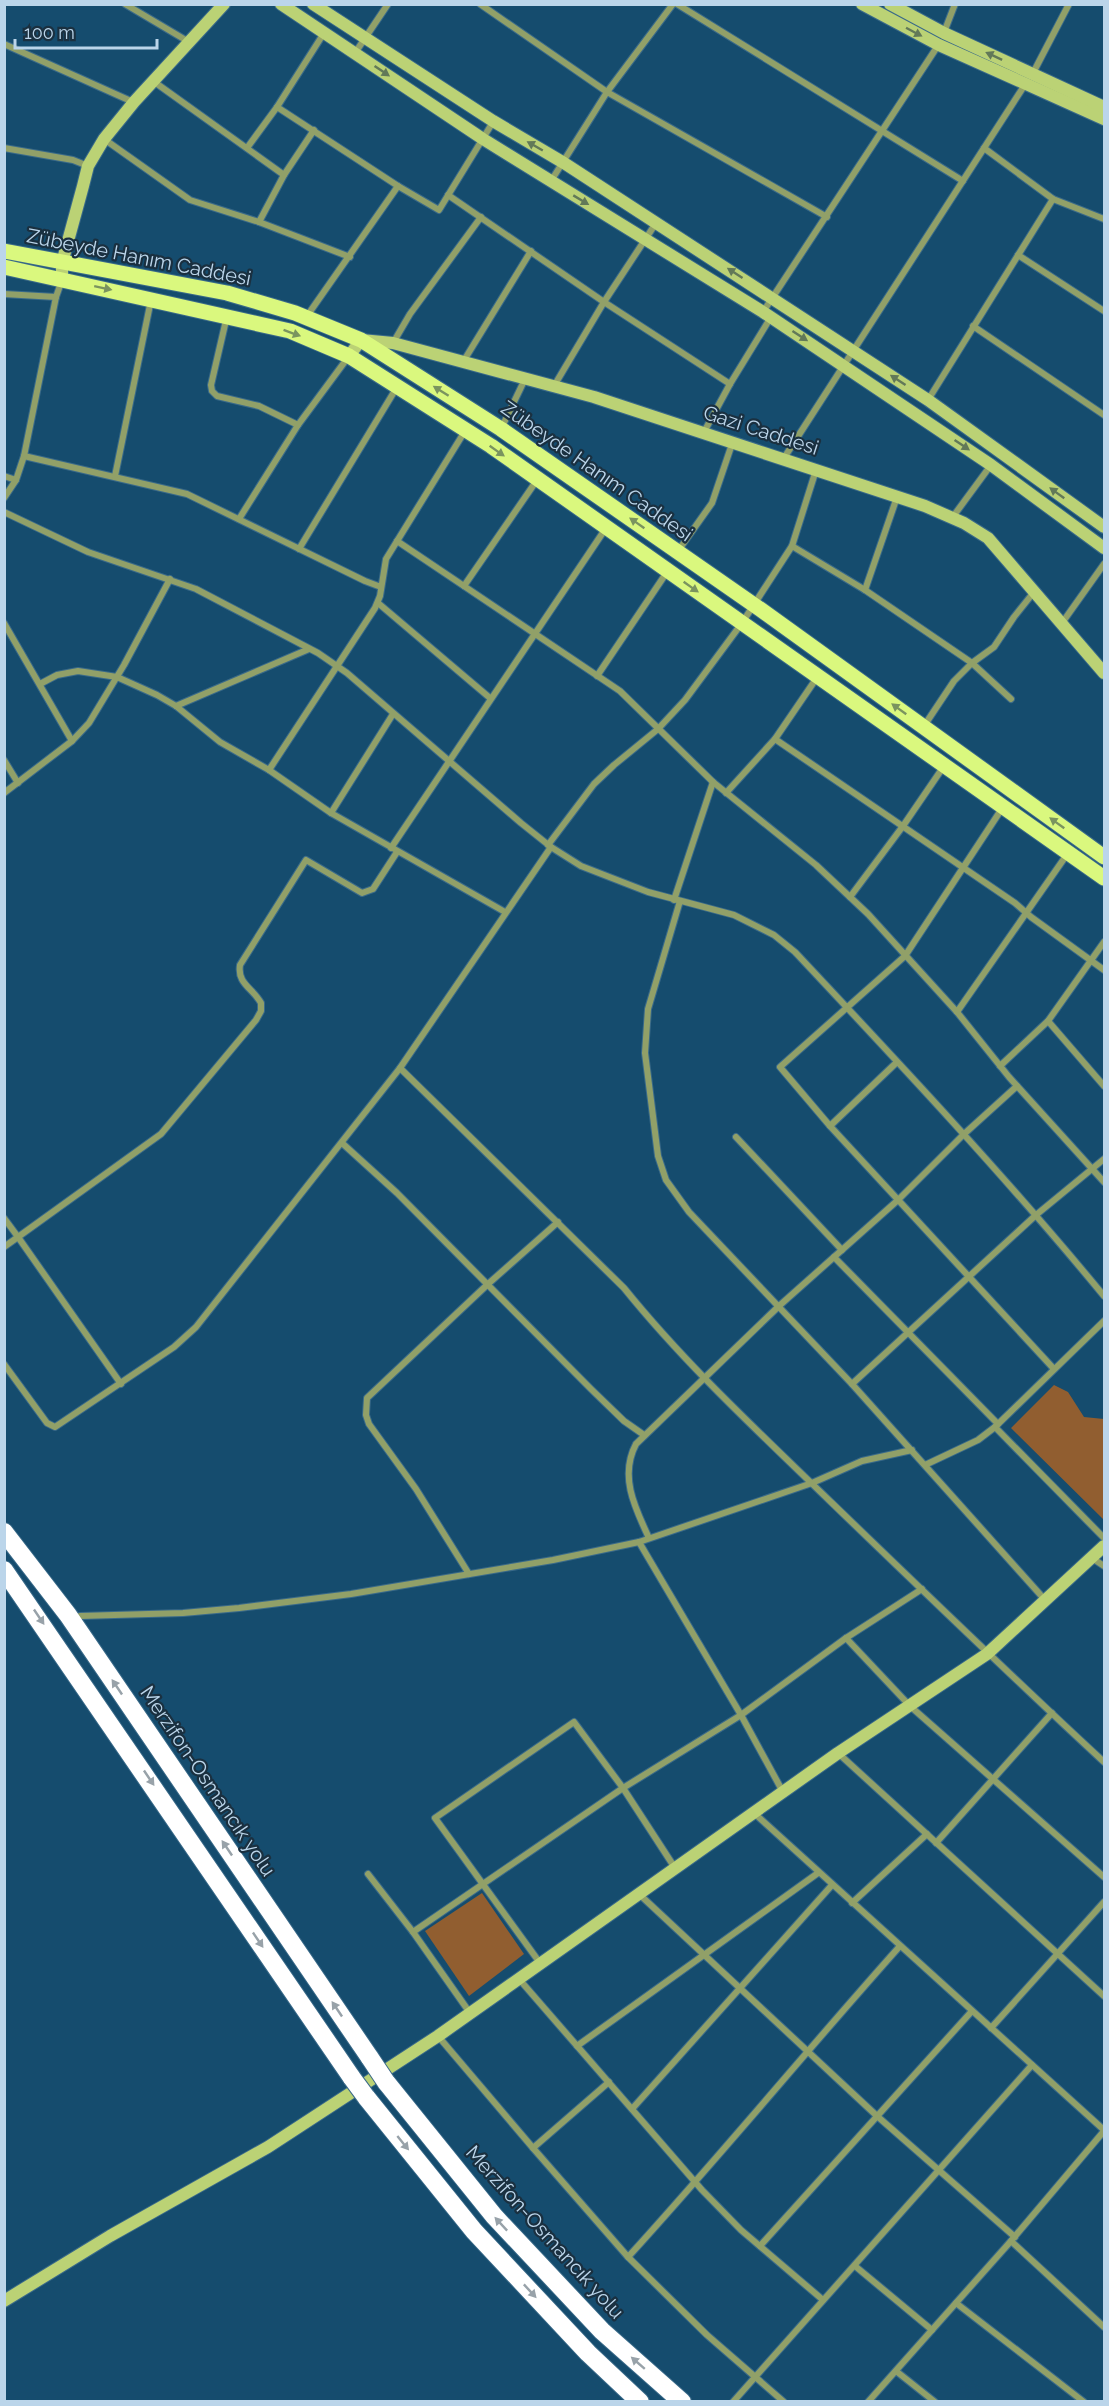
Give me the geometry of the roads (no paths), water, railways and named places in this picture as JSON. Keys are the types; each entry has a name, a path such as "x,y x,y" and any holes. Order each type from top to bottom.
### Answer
{"highway":[{"name":"Merzifon-Osmancık yolu","path":"4,1532 68,1615 386,2082 494,2216 602,2331 681,2402"},
{"path":"4,1570 366,2097 474,2232 588,2353 640,2402"}],"main road":[{"name":"Zübeyde Hanım Caddesi","path":"4,251 227,293 306,318 361,340 501,429 677,551 1104,857"},
{"path":"4,267 290,331 349,356 466,430 607,527 1104,878"}],"street":[{"path":"125,4 189,42"},
{"path":"4,498 16,480 24,456 56,297 62,280 62,263 88,166 104,139 134,102 224,4"},
{"path":"281,4 483,140 767,314 991,465 1104,548"},
{"path":"313,4 493,121 656,222 928,400 1104,527"},
{"path":"355,54 388,4"},
{"path":"480,4 607,92 827,217"},
{"path":"551,182 607,92 675,4 963,181"},
{"path":"862,4 939,45 1104,107"},
{"path":"890,4 1104,119"},
{"path":"704,432 767,314 773,298 939,45 955,4"},
{"path":"784,458 1029,79 1069,4"},
{"path":"247,148 277,107 324,33"},
{"path":"4,44 134,102"},
{"path":"153,81 284,175"},
{"path":"277,107 439,210 493,121"},
{"path":"259,222 284,175 314,130"},
{"path":"104,139 190,200 259,222 350,257"},
{"path":"4,148 73,160 88,166"},
{"path":"984,148 1053,199 1104,219"},
{"path":"306,318 398,186"},
{"path":"448,195 604,302 730,384"},
{"path":"928,400 1053,199"},
{"path":"393,343 410,314 481,217"},
{"path":"554,386 604,302 656,222"},
{"path":"463,362 531,251"},
{"path":"1018,255 1104,311"},
{"path":"4,294 56,297"},
{"path":"115,476 151,299"},
{"path":"228,316 211,385 214,393 265,408 297,425"},
{"path":"973,326 1104,415"},
{"path":"238,519 297,425 361,340"},
{"name":"Gazi Caddesi","path":"361,340 393,343 554,386 734,441 897,496 952,518 988,538 1104,673"},
{"path":"501,429 525,378"},
{"path":"299,549 397,386"},
{"path":"269,770 378,603 386,558 466,430"},
{"path":"677,551 712,503 734,441"},
{"path":"24,456 187,494 381,587"},
{"path":"952,518 991,465"},
{"path":"4,1364 47,1423 56,1427 174,1347 196,1327 400,1068 594,784 658,729 685,700 742,623 792,546 816,469"},
{"path":"4,476 16,480"},
{"path":"464,586 537,479"},
{"path":"865,590 897,496"},
{"path":"4,512 88,552 196,589 337,665 550,846 581,866 648,892 734,915 774,935 795,952 897,1062 1036,1215 1104,1296"},
{"path":"4,1248 161,1134 254,1024 261,1011 261,1002 243,983 240,965 306,860 355,891 366,893 375,886 448,761 607,527"},
{"path":"398,541 620,691 713,782 816,865 850,897 957,1012 1017,1086 1104,1182"},
{"path":"792,546 865,590 972,663 1011,699"},
{"path":"1062,623 1104,564"},
{"path":"597,676 669,571"},
{"path":"4,793 72,741 89,723 117,677 170,579"},
{"path":"924,727 954,681 972,663 994,647 1034,592"},
{"path":"378,603 490,698"},
{"path":"4,623 72,741"},
{"path":"176,706 309,649"},
{"path":"40,684 68,672 117,677 176,706 220,742 269,770 331,813 505,912"},
{"path":"726,792 775,739 818,676"},
{"path":"331,813 393,714"},
{"path":"775,739 964,868 1104,970"},
{"path":"4,760 18,783"},
{"path":"850,897 903,826 944,765"},
{"path":"713,782 677,901 646,1024 645,1053 658,1156 666,1180 681,1202 852,1384 1046,1602"},
{"path":"1003,807 905,956 780,1067 830,1126 1054,1370"},
{"path":"957,1012 1068,852"},
{"path":"1000,1066 1048,1021 1104,942"},
{"path":"1048,1021 1104,1086"},
{"path":"830,1126 897,1062"},
{"path":"400,1068 624,1288 653,1325 704,1379 987,1654 1104,1762"},
{"path":"649,1538 636,1509 627,1472 631,1453 644,1435 780,1306 898,1200 963,1135 1017,1086"},
{"path":"736,1137 842,1250"},
{"path":"342,1143 397,1193 624,1421 644,1435"},
{"path":"852,1384 1036,1215 1104,1159"},
{"path":"4,1218 121,1384"},
{"path":"469,1574 416,1489 369,1424 367,1398 488,1284 558,1222"},
{"path":"834,1257 909,1331 1104,1538"},
{"path":"925,1464 978,1440 997,1425 1104,1321"},
{"path":"80,1616 239,1608 351,1594 553,1560 639,1542 812,1483 862,1461 912,1450"},
{"path":"639,1542 741,1715 783,1792"},
{"path":"4,2301 110,2236 268,2147 438,2036 783,1792 987,1654 1046,1602 1104,1546"},
{"path":"1092,1558 1104,1566"},
{"path":"413,1932 623,1788 741,1715 846,1638 922,1589"},
{"path":"846,1638 910,1706 1104,1877"},
{"path":"936,1843 1052,1713"},
{"path":"540,1963 435,1818 574,1722 623,1788 675,1868"},
{"path":"838,1754 1104,1996"},
{"path":"753,1813 1103,2127 1013,2239 868,2402"},
{"path":"852,1903 927,1834"},
{"path":"577,2046 818,1873"},
{"path":"368,1874 413,1932 470,2013"},
{"path":"632,2109 832,1885"},
{"path":"638,1894 738,1989 939,2170 1104,2326"},
{"path":"991,2028 1104,1902"},
{"path":"628,2257 696,2183 807,2051 900,1946"},
{"path":"519,1978 696,2183 741,2229 823,2300"},
{"path":"760,2246 972,2011"},
{"path":"438,2036 628,2257 707,2335 784,2402"},
{"path":"733,2402 1032,2065"},
{"path":"533,2148 609,2082"},
{"path":"855,2266 932,2331"},
{"path":"956,2303 1084,2402"},
{"path":"896,2371 935,2402"}]}
